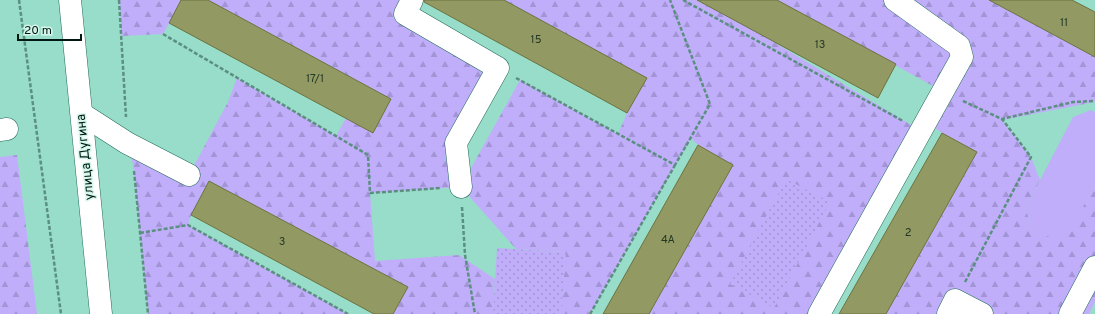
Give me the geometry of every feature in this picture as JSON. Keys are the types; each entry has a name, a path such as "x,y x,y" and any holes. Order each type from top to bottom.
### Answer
{"main road":[{"name":"улица Дугина","path":"70,0 102,314"},
{"path":"412,0 405,14 498,68 456,143 461,186"},
{"path":"819,314 962,57 959,46 895,0"},
{"path":"82,114 127,143 189,175"},
{"path":"1070,314 1095,267"},
{"path":"952,307 982,314"}],"path":[{"path":"19,0 60,314"},
{"path":"590,314 710,104 670,0"},
{"path":"683,0 920,131"},
{"path":"164,34 368,155 370,192 461,186 465,255 475,314"},
{"path":"498,68 675,165"},
{"path":"943,91 1002,119 1031,157 952,307"},
{"path":"1002,119 1073,102 1095,101"},
{"path":"140,233 188,225 348,314"}],"green space":[{"path":"119,0 182,0 163,34 122,36"},
{"path":"208,0 412,0 405,13 498,68 456,143 461,186 520,80 618,134 627,113 646,78 504,0 696,0 757,32 921,131 819,314 649,314 733,165 698,145 691,138 590,314 561,314 565,252 516,249 461,187 370,193 375,261 459,255 495,279 493,313 497,314 393,314 408,287 209,181 191,215 188,225 348,314 148,314 133,164 127,143 189,175 228,102 237,78 336,136 346,118 373,133 391,99"},
{"path":"777,0 989,0 1095,57 1095,102 1002,120 1031,157 1040,180 1025,209 1034,230 1054,239 1067,236 1095,185 1095,302 1089,314 886,314 977,152 942,133 926,121 942,91"},
{"path":"1091,110 1095,112 1095,185 1068,236 1054,240 1034,230 1025,209 1073,117"},
{"path":"17,155 37,314 0,314 0,157"},
{"path":"786,179 830,202 774,308 730,284"},
{"path":"497,248 566,252 561,314 493,314"}],"building":[{"path":"181,0 208,0 391,99 373,133 169,23"},
{"path":"424,0 504,0 647,78 627,113 424,2"},
{"path":"697,0 777,0 896,64 878,98"},
{"path":"989,0 1072,0 1095,12 1095,57"},
{"path":"942,133 977,152 886,314 839,314"},
{"path":"698,145 733,165 649,314 603,314"},
{"path":"209,181 408,287 393,314 374,314 191,215"}]}
